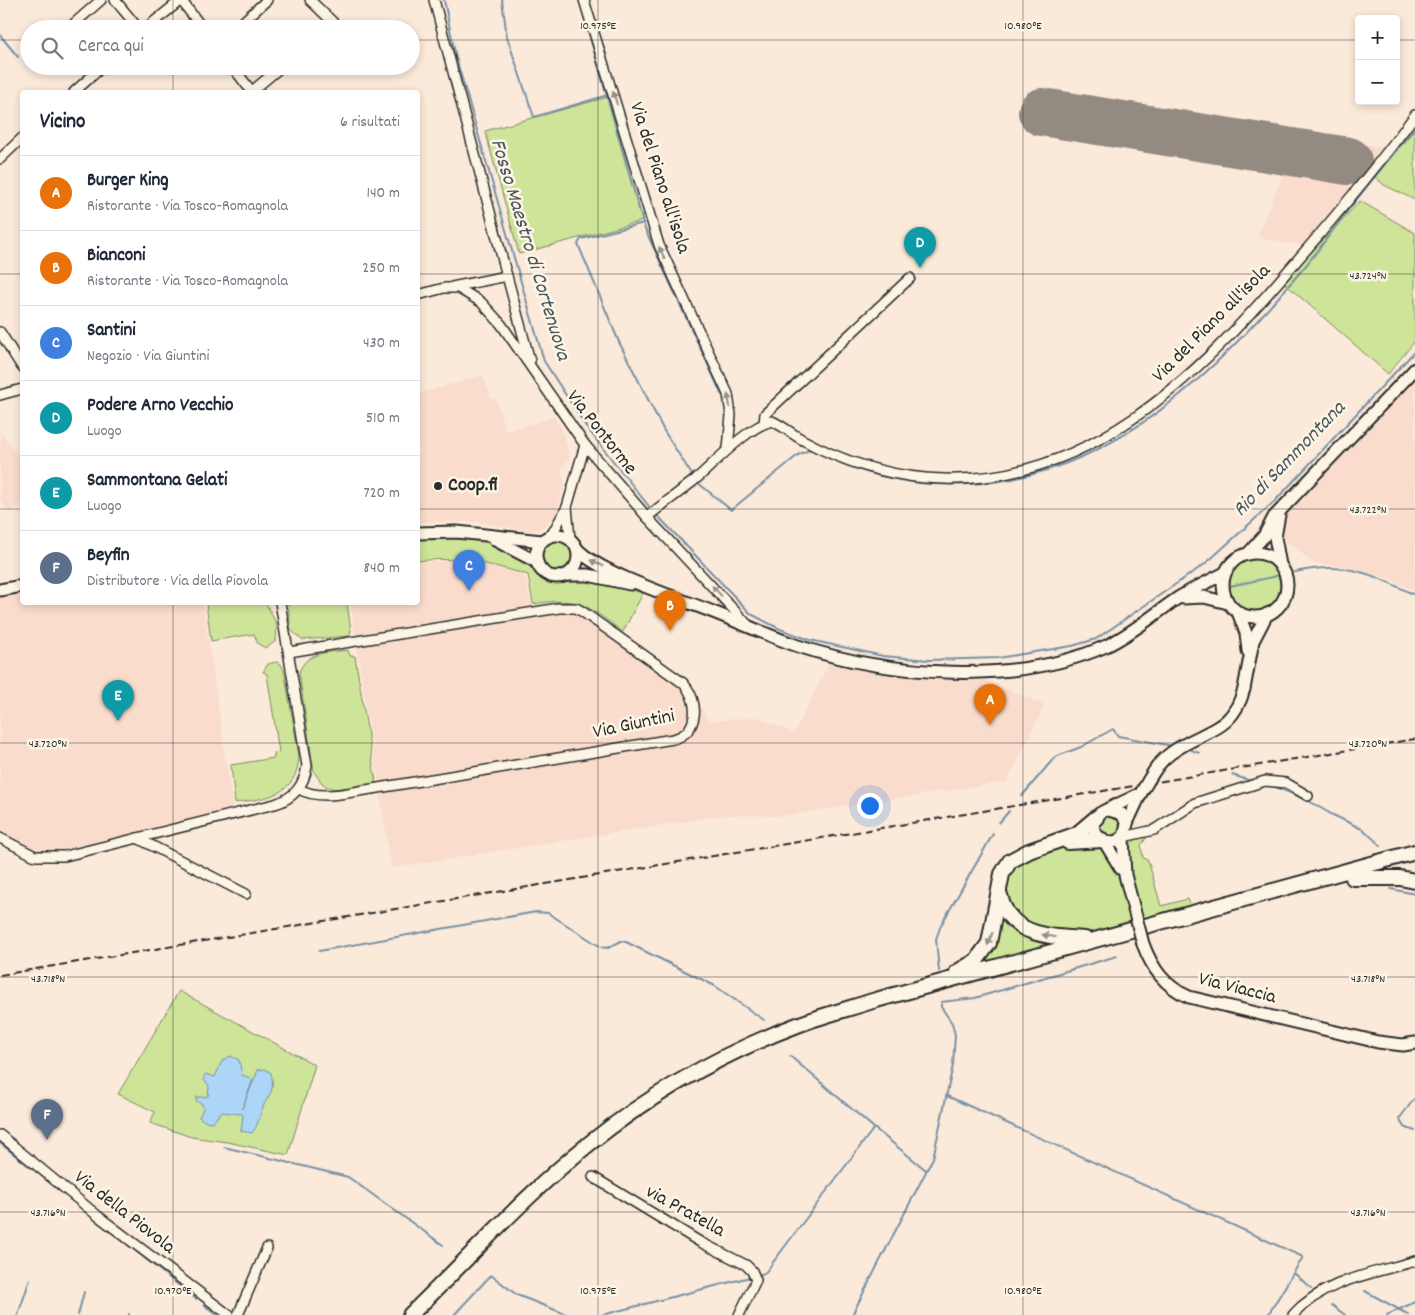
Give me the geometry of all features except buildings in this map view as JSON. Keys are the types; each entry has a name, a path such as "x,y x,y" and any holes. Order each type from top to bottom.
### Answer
{"highway":[{"path":"922,988 966,968 982,955 992,936 1002,874 1010,861 1021,854 1077,834 1096,818"},
{"path":"1050,844 1103,840"},
{"path":"410,1315 560,1169 590,1143 640,1106 720,1060 800,1024 922,988 1415,852"},
{"path":"422,1315 533,1207 608,1140 657,1105 733,1062 796,1035 850,1017 1415,860"},
{"path":"1353,878 1400,878 1415,881"},
{"path":"999,892 1005,912 1023,928 1055,937 1097,940"}],"main road":[{"path":"1228,603 1223,590 1225,573 1232,562 1248,554 1261,540 1271,521 1280,511 1415,369"},
{"path":"1177,599 1204,596 1228,603 1238,612 1256,617 1268,614 1279,606 1285,596 1286,580 1280,565 1275,537 1280,511"},
{"path":"420,533 457,532 489,537 546,539 559,535 594,562 652,588 799,646 852,660 913,669 972,672 1030,668 1087,654 1124,636 1177,599 1225,573"},
{"path":"489,537 537,562 545,573 558,577 565,575 588,575 652,588"},
{"path":"537,562 537,549 546,539"},
{"path":"565,575 575,566 577,560 573,544"},
{"path":"1248,554 1264,554 1280,565"},
{"path":"0,590 20,586"},
{"path":"1238,612 1246,633 1248,663"},
{"path":"1125,875 1123,837 1141,793 1157,766 1170,753 1212,733 1225,723 1239,704 1244,689 1253,641 1268,614"},
{"path":"1125,875 1095,830 1096,818 1101,813 1141,793"},
{"path":"1109,810 1120,812 1127,824"},
{"path":"1103,840 1114,842 1123,837"},
{"name":"Via Viaccia","path":"1125,875 1143,944 1151,963 1160,977 1173,988 1189,997 1378,1042 1403,1045 1415,1043"}],"street":[{"path":"78,20 101,0"},
{"path":"115,0 132,20"},
{"path":"245,20 268,0"},
{"path":"310,0 327,20"},
{"path":"434,0 532,369"},
{"name":"Via del Piano all'isola","path":"584,0 658,245 728,394 731,415 728,449"},
{"path":"157,20 180,1 196,20"},
{"path":"76,90 93,75"},
{"path":"239,75 250,90"},
{"path":"253,90 271,75"},
{"name":"Via del Piano all'isola","path":"764,423 772,421 803,440 856,463 881,470 926,478 956,479 993,476 1074,452 1130,421 1186,380 1269,294 1317,238 1415,115"},
{"path":"0,159 20,140"},
{"path":"444,288 507,276"},
{"path":"651,514 697,478 728,449 764,423 765,414 910,278"},
{"name":"Via Pontorme","path":"420,294 444,288 458,288 481,302 501,324 585,445 651,514 750,627"},
{"path":"0,332 20,363"},
{"path":"0,395 20,390"},
{"path":"546,539 567,507 585,445"},
{"path":"567,507 573,544"},
{"path":"0,838 28,854 50,857 78,854 282,801 299,790 306,775 307,766 289,652 279,605"},
{"name":"Via Giuntini","path":"289,652 559,608 571,608 583,612 683,684 690,692 694,710 690,730 673,740 322,796 307,794 299,790"},
{"path":"1123,837 1146,833 1162,826 1182,810 1195,803 1265,781 1286,783 1308,796"},
{"path":"1127,824 1146,833"},
{"path":"137,838 246,894"},
{"name":"Via della Piovola","path":"0,1134 98,1216 229,1315"},
{"name":"via Pratella","path":"593,1177 700,1242 746,1265 752,1271 756,1280 739,1315"},
{"path":"238,1315 267,1248"},
{"path":"1293,1315 1315,1296 1347,1280 1415,1261"}],"shaded area":[{"path":"1045,95 1383,147 1303,245 1271,241 1260,238 1258,234 1285,169 1026,128 1021,121 1022,119"},
{"path":"1415,362 1415,591 1384,577 1352,568 1313,563 1261,519"},
{"path":"483,375 492,399 496,398 505,431 554,417 561,427 570,458 561,470 565,485 555,516 541,529 529,531 475,522 420,522 420,393"},
{"path":"0,431 20,458 20,505 10,514 0,499"},
{"path":"455,560 503,568 524,574 532,606 574,603 589,609 688,682 709,721 758,717 794,733 830,661 985,680 1045,705 1007,782 781,816 727,815 391,868 350,605 420,605 420,563"},
{"path":"20,593 20,605 203,605 233,807 129,836 61,852 32,851 0,832 0,596"}],"green space":[{"path":"608,97 642,221 519,254 485,131"},
{"path":"1415,118 1415,200 1384,185 1375,177"},
{"path":"1360,201 1415,233 1415,341 1388,374 1283,282"},
{"path":"442,536 486,541 504,549 526,563 545,582 560,583 589,580 643,593 623,632 591,609 573,602 562,601 533,604 528,575 500,567 459,560 420,561 420,540"},
{"path":"557,541 563,542 571,550 571,562 563,570 557,571 551,570 543,562 542,556 543,550 551,542"},
{"path":"1249,559 1259,559 1273,566 1280,580 1280,590 1273,604 1259,611 1249,611 1239,607 1232,600 1228,590 1228,580 1232,570 1239,563"},
{"path":"206,605 267,605 277,625 276,641 266,648 258,644 254,634 211,641"},
{"path":"288,605 347,605 351,631 349,636 302,640 291,630"},
{"path":"348,650 350,656 355,656 376,783 336,789 327,787 314,772 299,673 306,661 318,654"},
{"path":"276,662 281,664 284,670 299,756 297,769 293,780 278,793 235,803 231,765 274,758 274,753 279,752 267,674 263,672 268,664"},
{"path":"1111,814 1119,817 1122,825 1119,833 1111,836 1103,833 1100,825 1103,817"},
{"path":"1148,836 1141,845 1143,858 1148,860 1161,906 1188,899 1191,907 1090,935 1030,928 1004,904 1006,880 1015,863 1055,848 1087,843 1104,849 1111,857 1124,890 1131,920 1144,917 1133,889 1127,867 1127,856 1129,847 1134,841"},
{"path":"998,912 1063,941 972,970"},
{"path":"179,991 315,1065 288,1155 227,1142 191,1137 150,1123 155,1112 118,1094"}],"water":[{"path":"230,1056 239,1060 242,1075 253,1079 242,1109 258,1070 265,1069 271,1073 271,1092 252,1133 241,1131 243,1115 241,1114 221,1112 213,1122 204,1121 199,1117 203,1109 202,1104 196,1101 197,1097 208,1096 209,1086 204,1080 204,1076 206,1074 215,1077 222,1061"}],"waterway":[{"name":"Fosso Maestro di Cortenuova","path":"444,0 456,58 544,361 587,428 651,509"},
{"path":"502,0 507,37 534,117 608,95"},
{"path":"581,6 645,229 722,395"},
{"path":"0,35 18,57"},
{"path":"817,452 853,468 891,478 930,484 970,484 1022,477 1070,462 1115,440 1157,413 1196,381 1234,345 1302,270 1415,128"},
{"path":"644,223 581,239 578,244 619,342 664,431 694,478"},
{"name":"Fosso Maestro di Cortenuova","path":"656,514 751,614 780,629 810,640 883,656 929,660 998,658 1072,646 1096,639 1205,564 1275,501 1415,351"},
{"path":"697,482 731,510 798,455 811,449 813,450"},
{"path":"1295,572 1329,568 1357,571 1371,575 1415,595"},
{"path":"1230,586 1277,576"},
{"path":"1022,796 1055,757 1081,747 1113,729 1118,736 1173,746"},
{"path":"1187,748 1199,753"},
{"path":"1232,775 1251,781"},
{"path":"1273,786 1303,798"},
{"path":"1307,800 1364,830 1381,846"},
{"path":"999,823 1009,811"},
{"path":"939,971 936,939 941,925 993,834"},
{"path":"1391,889 1415,894"},
{"path":"319,951 536,912 548,913 601,947 608,948 621,941 626,942 715,986 764,1020"},
{"path":"852,1315 933,1158 953,1065 955,1035 952,1023 941,1007 941,1002 975,998 1117,956"},
{"path":"790,1056 926,1170"},
{"path":"947,1096 1303,1257 1268,1315"},
{"path":"1415,1098 1399,1119 1404,1127 1415,1131"},
{"path":"757,1275 765,1273 874,1128"},
{"path":"0,1143 196,1299"},
{"path":"224,1147 348,1177 443,1245"},
{"path":"1294,1273 1311,1288"},
{"path":"454,1315 491,1275 517,1295 568,1315"},
{"path":"602,1315 750,1277"},
{"path":"18,1315 30,1279"},
{"path":"1365,1291 1409,1315"},
{"path":"78,1315 84,1292"},
{"path":"1387,1315 1415,1302"},
{"path":"204,1305 217,1315"},
{"path":"1332,1305 1345,1315"}],"runway":[{"path":"1042,112 1348,161"}],"railway":[{"path":"0,975 1415,739"}],"place":[{"name":"Podere Arno Vecchio","path":"920,268"},
{"name":"Coop.fi","path":"438,486"},
{"name":"Santini","path":"469,591"},
{"name":"Bianconi","path":"670,631"},
{"name":"Sammontana Gelati","path":"118,721"},
{"name":"Burger King","path":"990,725"},
{"name":"Beyfin","path":"47,1140"}],"water label":[{"name":"Rio di Sammontana","path":"1290,460"}]}
